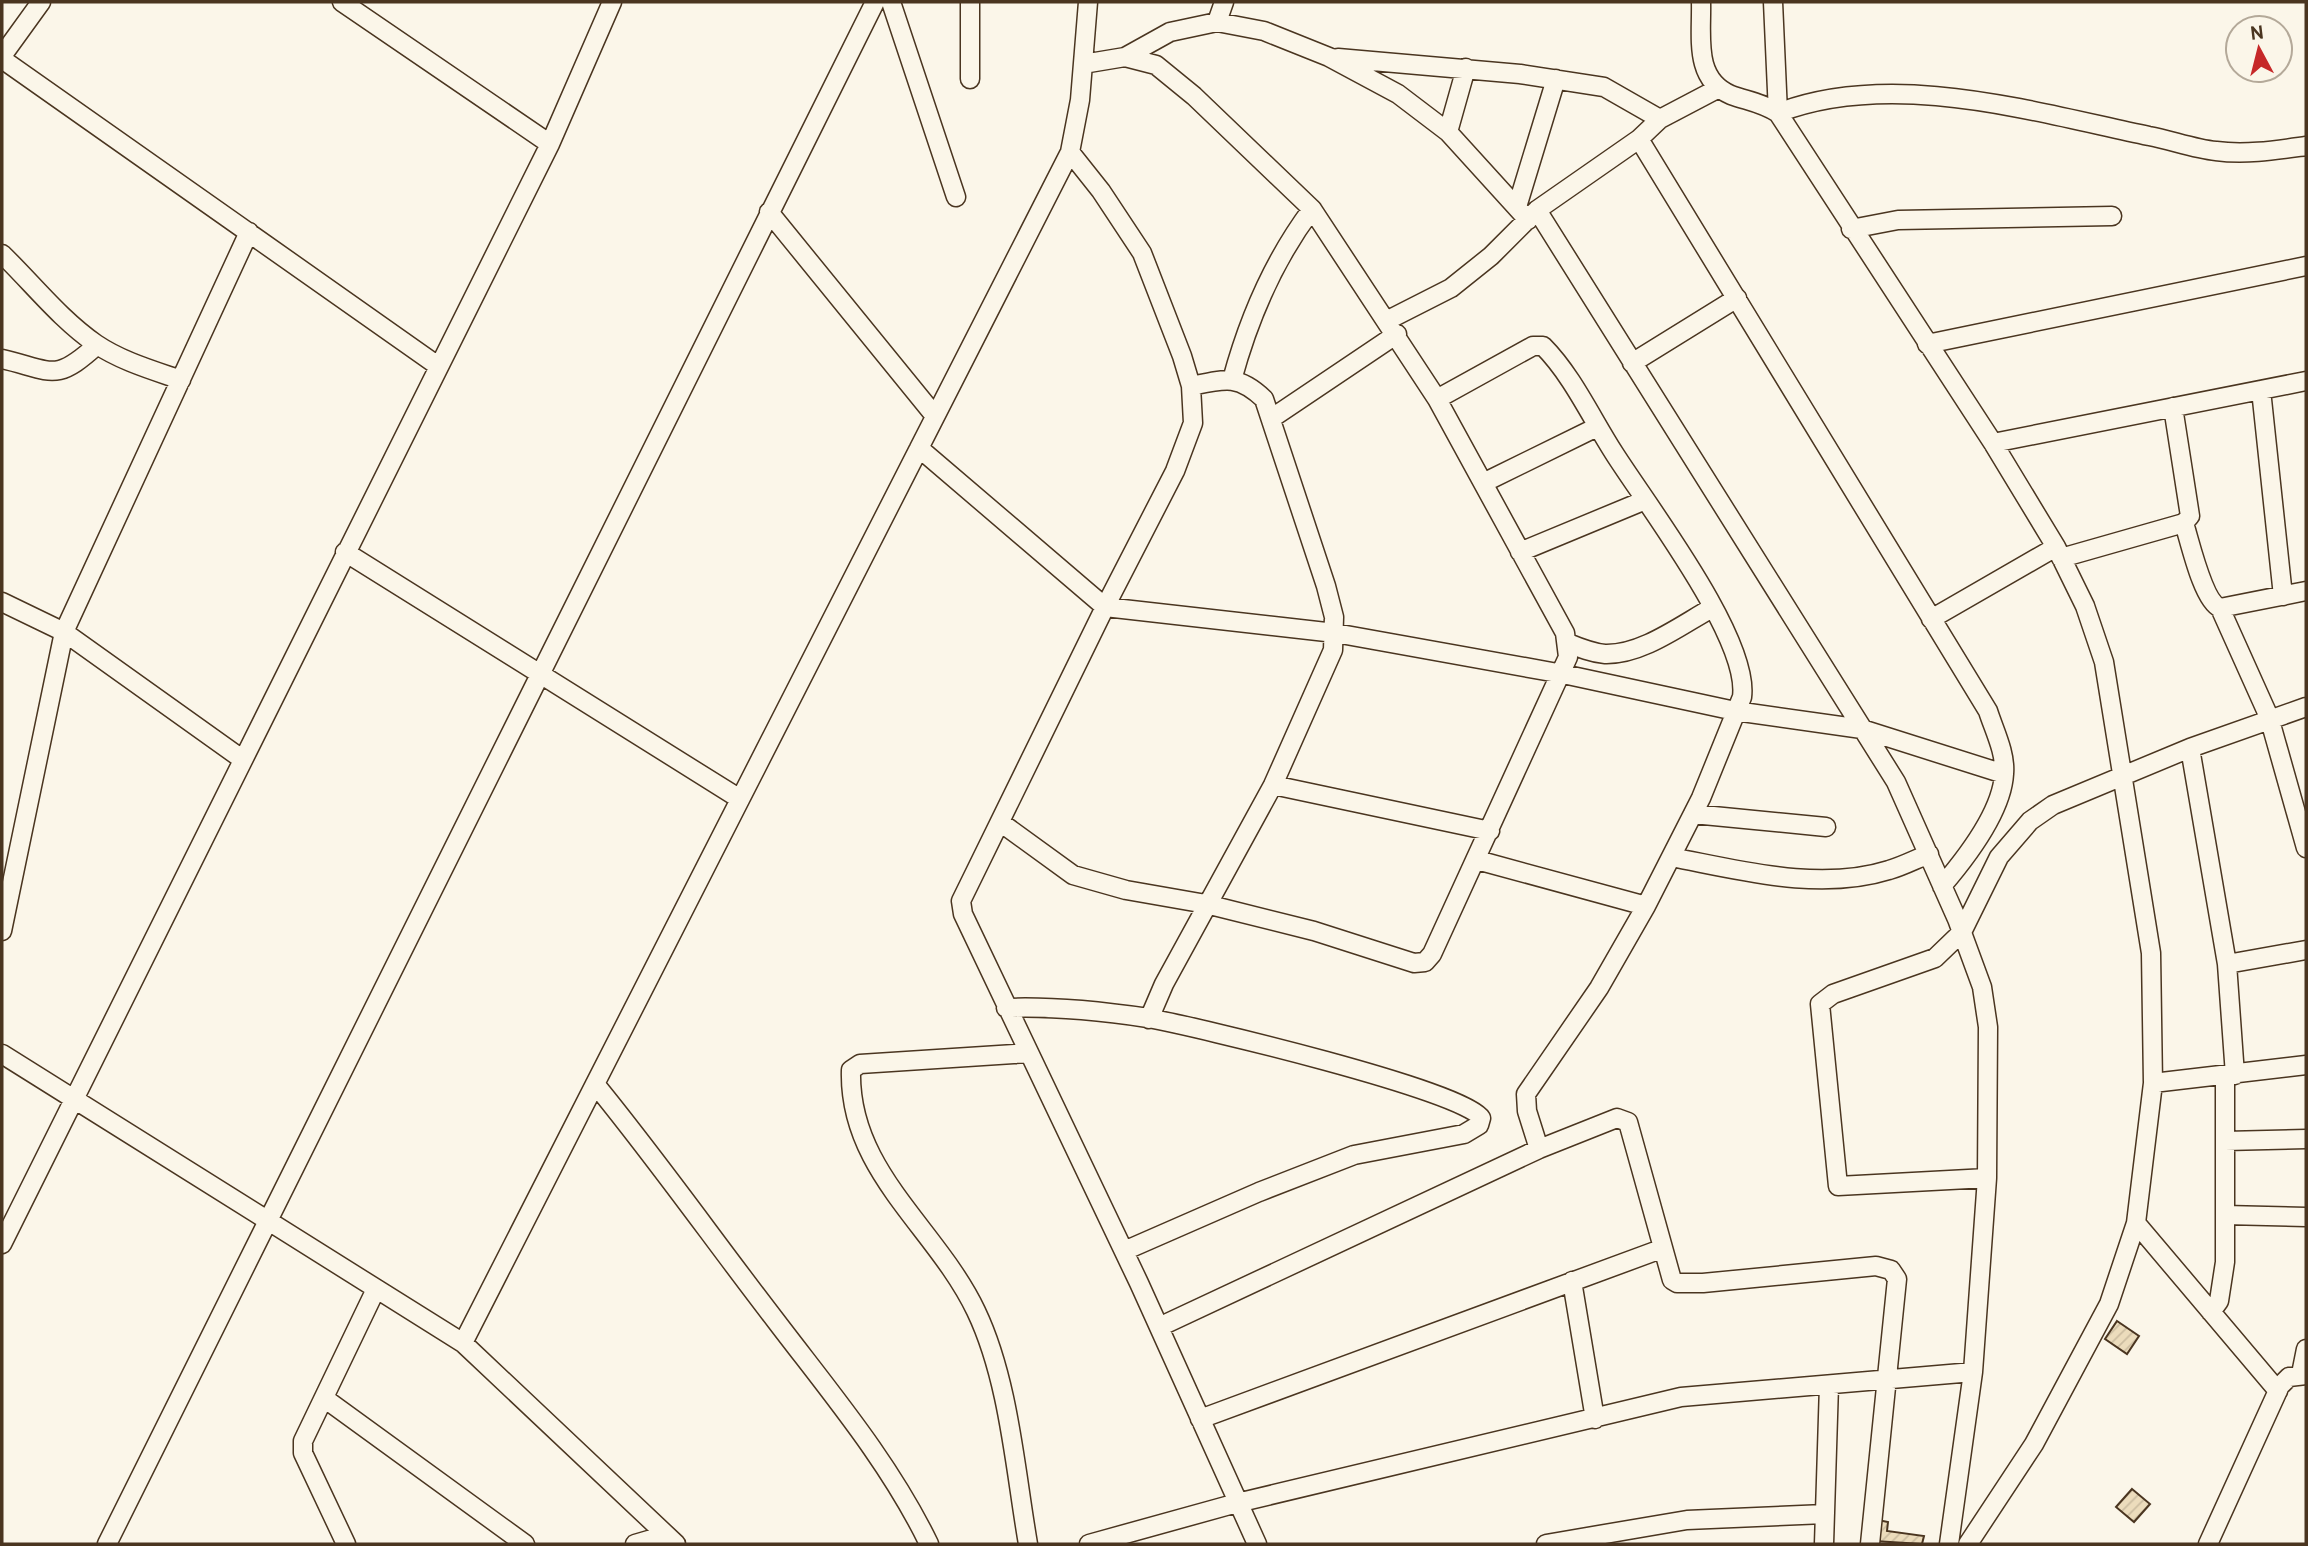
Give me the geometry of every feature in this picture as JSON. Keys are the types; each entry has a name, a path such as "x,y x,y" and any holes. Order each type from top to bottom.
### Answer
{"street":[{"path":"41,2 2,57 438,366"},
{"path":"342,2 550,144"},
{"path":"2,1244 72,1098 550,144 612,2"},
{"path":"107,1544 875,2"},
{"path":"891,2 957,197"},
{"path":"970,2 970,79"},
{"path":"463,1343 1070,152 1083,64 1088,2"},
{"path":"1217,22 1224,2"},
{"path":"1701,2 1702,62 1707,78 1719,88 1767,106 1778,113 1851,229 1993,443 2059,552 2085,607 2104,662 2151,953 2153,1083 2136,1223 2109,1304 2034,1444 1975,1542"},
{"path":"1773,2 1778,113"},
{"path":"1083,64 1125,57 1170,32 1217,22 1264,31 1329,57 1398,94 1448,132 1527,212 1632,363 1896,782 1960,925 1982,987 1988,1027 1987,1178 1972,1372 1949,1544"},
{"path":"1000,822 1073,874 1126,890 1206,904 1314,931 1414,963 1425,962 1432,954 1490,831 1563,674 1568,657 1568,643 1437,399 1312,209 1194,96 1156,65 1125,57"},
{"path":"1329,57 1466,68 1604,87 1660,119"},
{"path":"1448,132 1466,68"},
{"path":"1527,212 1556,79"},
{"path":"1272,418 1491,256 1527,212 1639,139 1660,119 1719,88"},
{"path":"1778,113 1819,101 1895,95 1975,98 2216,152 2272,151 2306,146"},
{"path":"1639,139 1988,711 2004,774 1995,804 1945,890"},
{"path":"1070,152 1101,191 1142,253 1191,386 1193,423 1175,471 961,901 963,914 1002,1001 1124,1251 1257,1544"},
{"path":"1232,380 1243,340 1277,259 1312,209"},
{"path":"769,212 935,416"},
{"path":"1851,229 1898,220 2112,216"},
{"path":"2,931 64,632 249,232"},
{"path":"2,254 48,303 97,345 120,358 181,380"},
{"path":"1927,344 2306,266"},
{"path":"1632,363 1737,298"},
{"path":"2,359 58,372 71,368 97,345"},
{"path":"1437,399 1533,346 1543,346 1712,608 1738,664 1743,684 1735,711 1693,814 1646,906 1599,988 1526,1094 1527,1111 1537,1143"},
{"path":"1150,1015 1206,904 1273,785 1333,650 1335,633 1326,586 1264,399 1248,383 1232,380 1191,386"},
{"path":"1993,443 2306,381"},
{"path":"2261,390 2283,596"},
{"path":"1931,619 2059,552 2184,523 2190,516 2190,504 2173,407"},
{"path":"1483,483 1597,427"},
{"path":"919,448 1105,607 1335,633 1563,674 1735,711 1862,729 2004,774"},
{"path":"1520,552 1643,501"},
{"path":"2184,523 2206,590 2215,606 2220,608 2306,592"},
{"path":"345,552 740,799"},
{"path":"2,602 64,632 242,759"},
{"path":"1568,643 1608,654 1632,649 1712,608"},
{"path":"2220,608 2267,713 2306,848"},
{"path":"1987,1178 1838,1186 1820,1004 1833,994 1934,958 1960,925 1999,857 2030,821 2053,805 2267,713 2306,707"},
{"path":"2190,748 2227,964 2230,1075 2225,1141 2224,1283 2219,1301 2211,1312"},
{"path":"1273,785 1490,831"},
{"path":"1693,814 1826,827"},
{"path":"1671,857 1771,876 1831,878 1887,871 1929,854"},
{"path":"1476,860 1646,906"},
{"path":"2227,964 2306,950"},
{"path":"1002,1001 1150,1015 1240,1037 1444,1097 1478,1112 1482,1118 1479,1125 1464,1134 1354,1155 1259,1192 1124,1251"},
{"path":"1028,1053 860,1064 851,1070 850,1087 864,1147 887,1185 960,1280 977,1313 991,1352 1010,1431 1028,1544"},
{"path":"2,1054 463,1343 671,1540"},
{"path":"2153,1083 2306,1065"},
{"path":"595,1084 669,1175 854,1424 915,1515 929,1544"},
{"path":"1159,1327 1537,1143 1617,1118 1628,1122 1671,1280 1703,1283 1875,1266 1891,1270 1897,1279 1870,1544"},
{"path":"2225,1141 2306,1139"},
{"path":"2225,1216 2306,1217"},
{"path":"2136,1223 2278,1391"},
{"path":"1200,1419 1661,1249"},
{"path":"1572,1282 1595,1419"},
{"path":"346,1544 303,1453 303,1441 376,1289"},
{"path":"2208,1544 2278,1391 2289,1377 2304,1375 2306,1349"},
{"path":"1088,1544 1237,1503 1681,1397 1972,1372"},
{"path":"1824,1544 1829,1385"},
{"path":"324,1398 525,1544"},
{"path":"1546,1544 1687,1520 1825,1514"},
{"path":"635,1544 671,1540"}],"building":[{"path":"2117,1321 2139,1336 2127,1354 2105,1339"},
{"path":"2132,1489 2150,1504 2134,1522 2116,1507"},
{"path":"1878,1520 1888,1522 1887,1531 1924,1536 1922,1544 1874,1541"}]}
